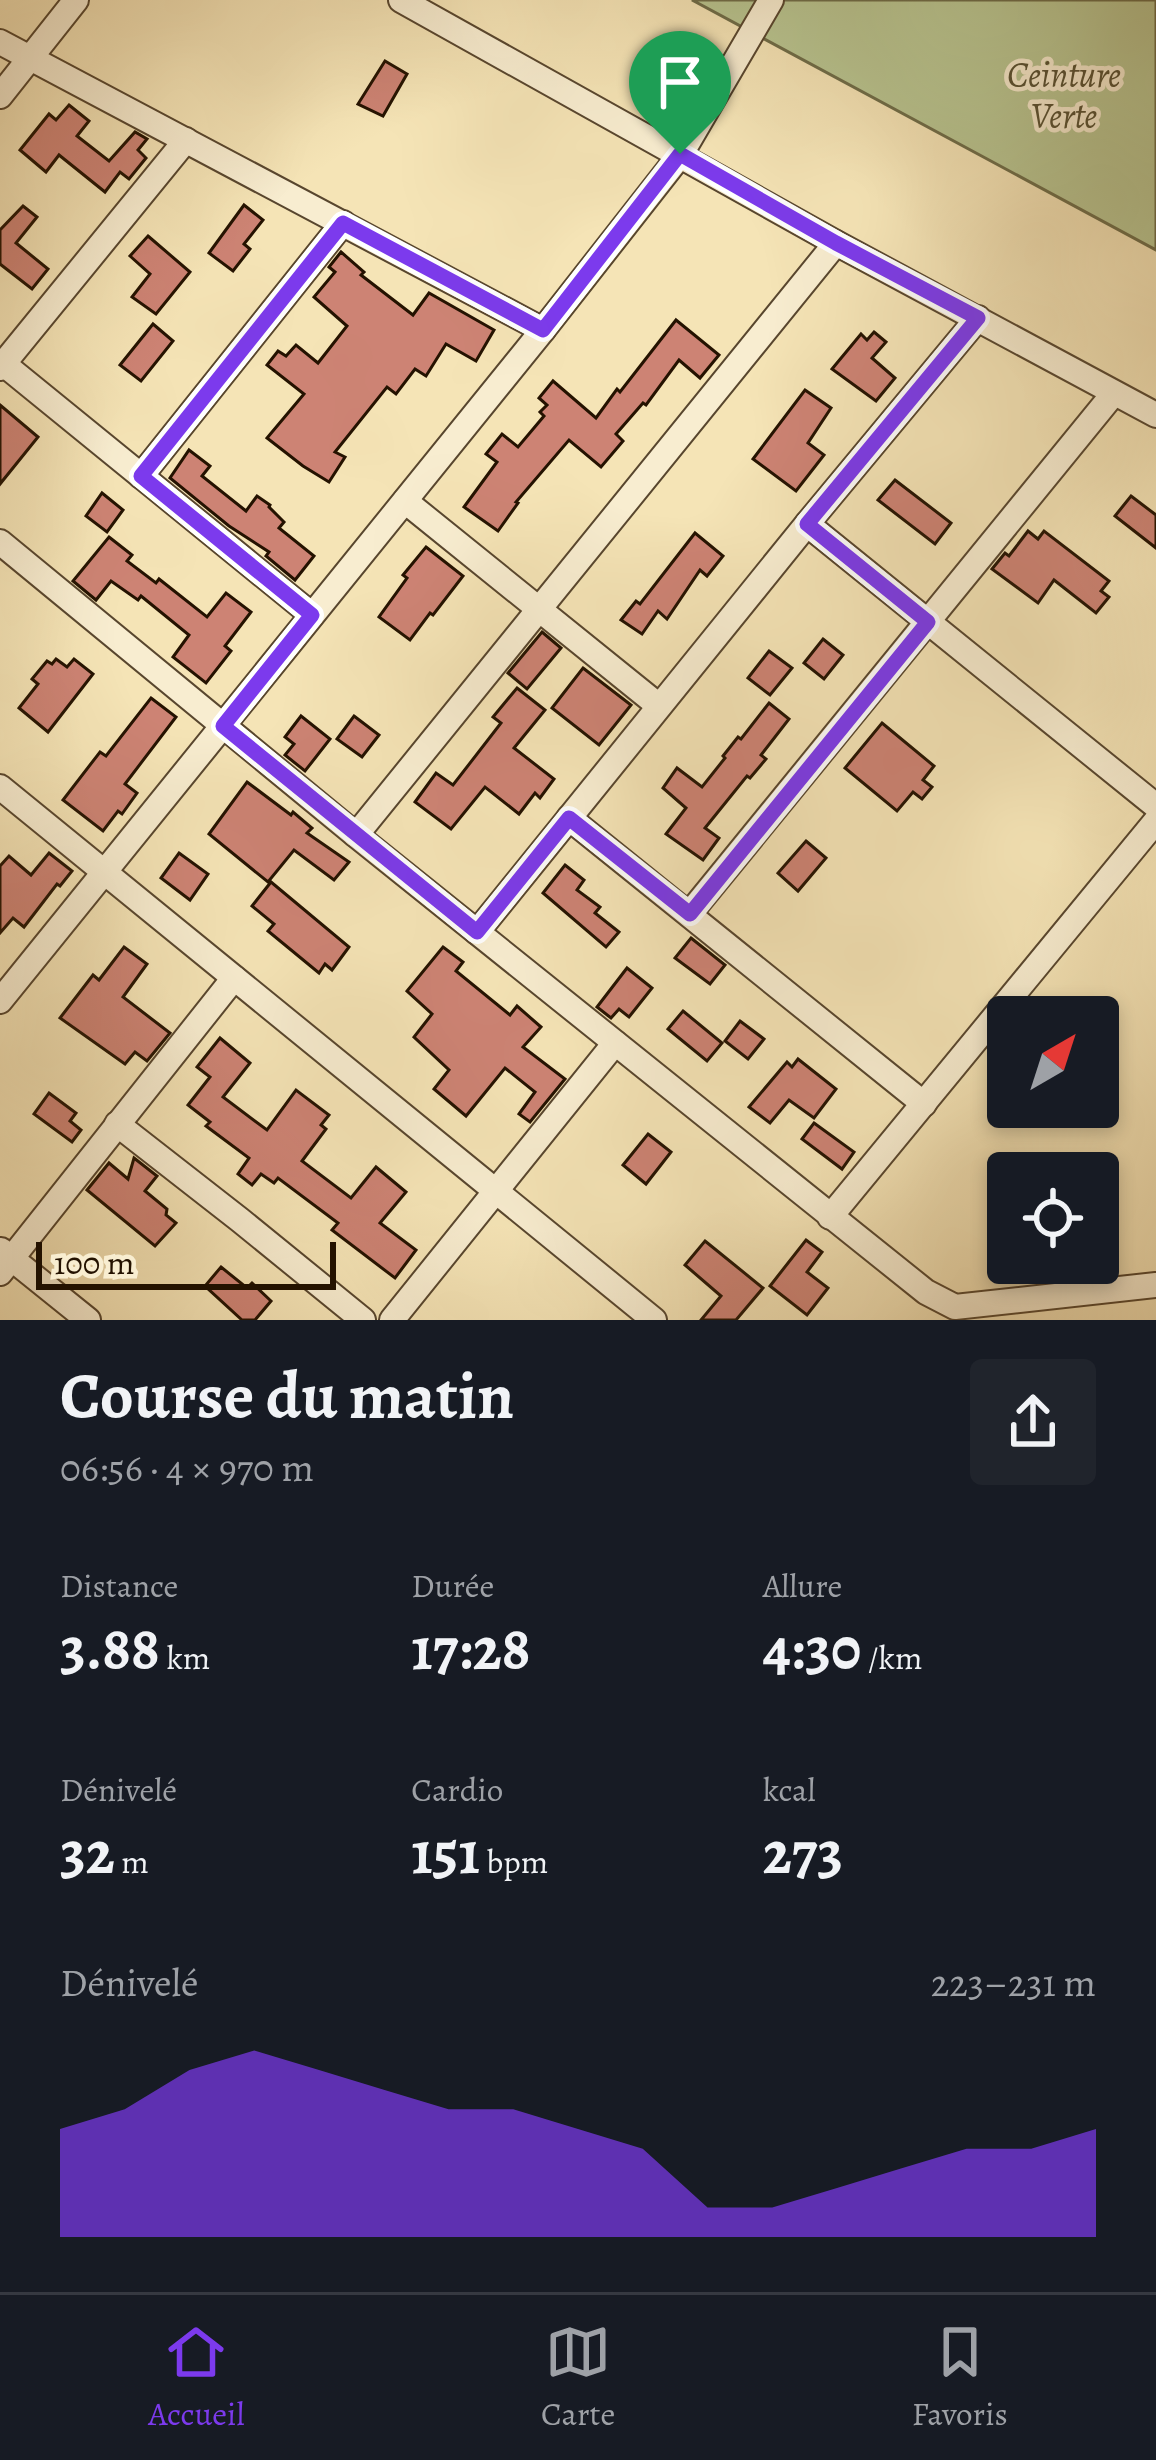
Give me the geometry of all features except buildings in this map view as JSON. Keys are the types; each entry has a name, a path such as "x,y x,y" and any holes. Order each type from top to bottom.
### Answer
{"street":[{"path":"0,96 76,0"},
{"path":"401,0 1156,415"},
{"path":"0,1001 680,154 770,0"},
{"path":"0,42 543,330"},
{"path":"186,140 1,364 312,615"},
{"path":"141,476 343,223"},
{"path":"356,835 836,243"},
{"path":"477,932 978,318"},
{"path":"690,914 1114,393"},
{"path":"405,501 659,706"},
{"path":"807,524 1156,806"},
{"path":"0,542 356,835 942,1303 1060,1309 1156,1285"},
{"path":"0,787 654,1320"},
{"path":"569,818 924,1104"},
{"path":"830,1217 1156,821"},
{"path":"88,1320 4,1260 234,978"},
{"path":"392,1320 615,1043"},
{"path":"117,1124 363,1320"}],"green space":[{"name":"Ceinture Verte","path":"692,0 1156,0 1156,250"}],"route":[{"path":"680,154 978,318 807,524 928,622 690,914 569,818 477,932 223,726 312,615 141,476 343,223 543,330 680,154"}]}
